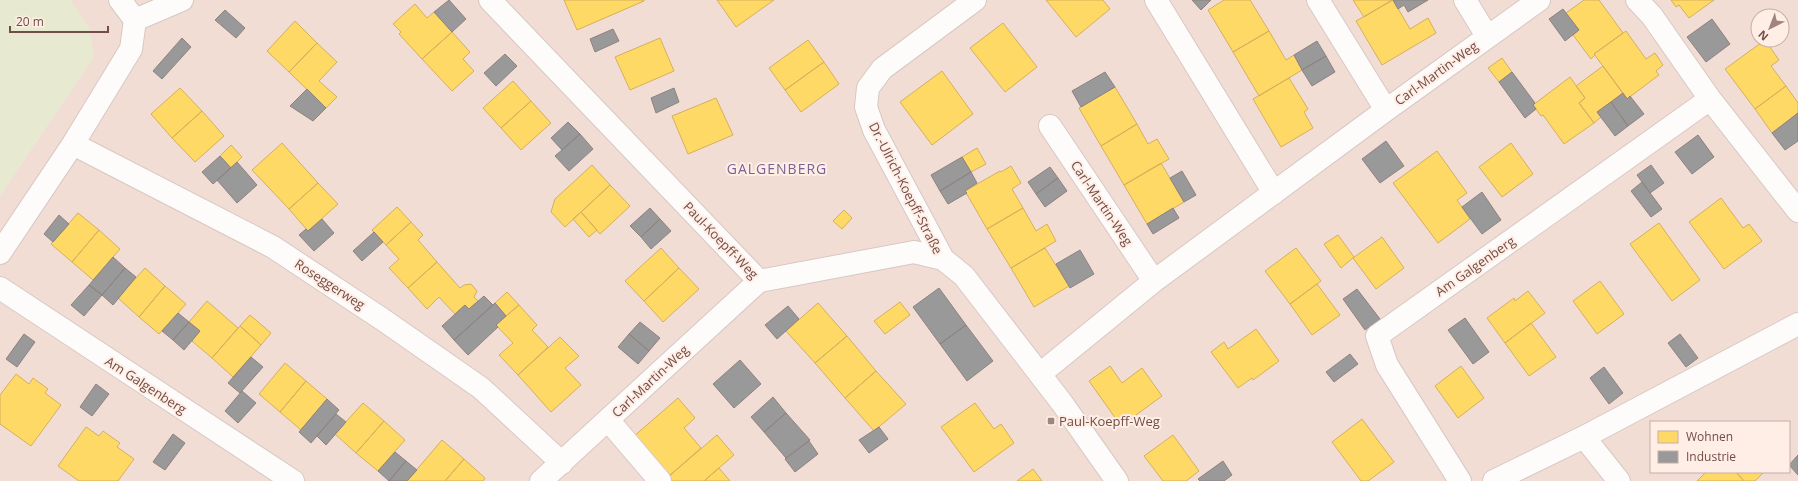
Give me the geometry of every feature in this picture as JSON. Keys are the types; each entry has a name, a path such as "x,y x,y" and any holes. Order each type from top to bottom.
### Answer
{"street":[{"path":"0,253 73,144 131,49 135,20 120,0"},
{"path":"135,20 182,0"},
{"name":"Paul-Koepff-Weg","path":"490,0 759,281 914,252 943,259 964,276 1062,403 1117,481"},
{"name":"Dr.-Ulrich-Koepff-Straße","path":"943,259 874,130 866,107 868,88 882,69 975,0"},
{"path":"1156,0 1181,44 1274,193"},
{"name":"Carl-Martin-Weg","path":"1318,0 1386,110"},
{"name":"Carl-Martin-Weg","path":"1465,0 1487,36"},
{"name":"Carl-Martin-Weg","path":"1040,374 1154,281 1487,36 1539,0"},
{"path":"1637,0 1652,16 1710,99 1798,211"},
{"name":"Am Galgenberg","path":"1460,481 1386,365 1377,336 1710,99"},
{"name":"Carl-Martin-Weg","path":"1050,126 1154,281"},
{"name":"Roseggerweg","path":"73,144 274,247 382,319 480,388 562,463"},
{"name":"Carl-Martin-Weg","path":"541,481 759,281"},
{"name":"Am Galgenberg","path":"0,288 293,481"},
{"path":"1494,481 1584,437 1798,324"},
{"path":"608,420 660,481"},
{"path":"1584,437 1619,481"}],"shaded area":[{"path":"0,0 1798,0 1798,481 0,481"}],"green space":[{"path":"0,0 70,0 89,27 94,57 0,196"}],"building: Wohnen":[{"path":"564,0 644,0 644,1 577,30"},
{"path":"717,0 774,0 736,27"},
{"path":"1046,0 1103,0 1110,9 1076,37"},
{"path":"1224,0 1250,0 1269,31 1233,52 1208,10"},
{"path":"1353,0 1392,0 1364,17"},
{"path":"1393,0 1410,29 1428,18 1436,33 1382,65 1356,21"},
{"path":"1584,0 1599,0 1623,33 1594,54 1595,55 1591,59 1573,35 1579,30 1566,13"},
{"path":"1671,0 1714,0 1689,18 1679,5 1676,7"},
{"path":"415,4 427,18 434,12 452,32 422,59 399,34 401,32 393,24"},
{"path":"295,21 317,43 289,72 267,51"},
{"path":"1003,23 1037,67 1005,92 970,48"},
{"path":"1269,31 1286,60 1294,55 1302,70 1259,96 1233,52"},
{"path":"1626,31 1646,59 1655,53 1663,65 1656,71 1659,75 1627,99 1594,54"},
{"path":"452,32 470,52 463,59 474,71 452,91 422,59"},
{"path":"660,38 674,71 630,90 615,57"},
{"path":"808,40 824,62 785,90 769,68"},
{"path":"317,43 337,62 319,81 337,97 326,108 289,72"},
{"path":"1754,48 1771,48 1779,60 1771,66 1786,86 1755,109 1725,69"},
{"path":"1502,58 1512,72 1499,82 1488,68"},
{"path":"824,62 839,84 801,112 785,90"},
{"path":"1603,66 1623,93 1597,112 1601,117 1594,123 1579,103 1585,98 1576,86"},
{"path":"942,71 973,114 932,145 900,102"},
{"path":"1570,77 1585,98 1579,103 1594,123 1564,144 1543,115 1541,116 1533,105"},
{"path":"1289,78 1308,109 1304,112 1313,128 1281,147 1253,99"},
{"path":"513,81 531,101 501,128 483,108"},
{"path":"1786,86 1798,103 1798,113 1772,133 1755,109"},
{"path":"1115,87 1137,124 1101,146 1079,108"},
{"path":"180,88 202,111 172,138 151,114"},
{"path":"716,98 733,135 688,154 672,116"},
{"path":"531,101 551,123 521,150 501,128"},
{"path":"202,111 224,136 195,162 172,138"},
{"path":"1137,124 1148,144 1157,139 1169,159 1124,185 1101,146"},
{"path":"282,143 318,183 289,209 252,170"},
{"path":"1511,143 1533,174 1502,197 1479,167"},
{"path":"231,145 242,157 231,168 220,156"},
{"path":"977,148 986,164 971,172 962,157"},
{"path":"1437,151 1467,193 1457,200 1470,219 1438,243 1393,183"},
{"path":"1161,163 1184,202 1147,224 1124,185"},
{"path":"592,165 610,185 565,227 551,212 555,199"},
{"path":"1011,166 1021,183 1012,189 1023,208 987,229 965,191"},
{"path":"318,183 338,204 308,231 289,209"},
{"path":"610,185 630,206 600,234 581,212"},
{"path":"1721,198 1743,228 1749,224 1762,241 1724,269 1689,222"},
{"path":"397,207 411,222 386,245 372,230"},
{"path":"1023,208 1036,231 1047,224 1056,241 1011,268 987,229"},
{"path":"844,210 852,218 842,229 833,221"},
{"path":"581,212 597,230 589,237 573,219"},
{"path":"78,213 99,230 72,262 51,244"},
{"path":"411,222 423,235 418,240 437,262 408,288 389,268 399,259 386,245"},
{"path":"1659,223 1700,280 1672,301 1630,244"},
{"path":"99,230 120,249 93,280 72,262"},
{"path":"1338,235 1354,257 1341,268 1324,244"},
{"path":"1382,237 1404,268 1376,289 1353,258"},
{"path":"661,248 679,268 644,301 625,281"},
{"path":"1045,248 1069,286 1034,307 1011,268"},
{"path":"1296,248 1321,281 1290,304 1265,271"},
{"path":"437,262 460,288 464,285 471,284 477,291 474,297 478,301 469,309 465,305 455,314 439,297 427,309 408,288"},
{"path":"145,268 165,286 139,317 118,298"},
{"path":"679,268 699,289 663,322 644,301"},
{"path":"1600,281 1624,314 1597,334 1573,301"},
{"path":"1317,284 1340,315 1312,335 1290,304"},
{"path":"165,286 186,304 159,334 139,317"},
{"path":"1528,291 1545,313 1505,343 1487,318 1514,298 1515,301"},
{"path":"507,292 519,305 506,316 495,303"},
{"path":"207,301 238,328 212,358 192,341 200,331 189,322"},
{"path":"900,302 910,315 885,334 874,321"},
{"path":"818,303 847,336 815,363 786,331"},
{"path":"519,305 537,325 532,330 548,347 518,375 499,355 513,343 496,325"},
{"path":"250,315 271,333 261,345 240,326"},
{"path":"1531,323 1556,357 1529,376 1505,343"},
{"path":"240,326 261,345 233,377 212,358"},
{"path":"1256,329 1279,361 1253,380 1252,378 1238,388 1211,352 1224,342 1228,349"},
{"path":"847,336 876,371 845,398 815,363"},
{"path":"560,337 579,356 565,368 581,385 551,412 518,375"},
{"path":"285,363 306,381 280,412 259,394"},
{"path":"1110,366 1122,383 1142,368 1162,396 1121,426 1089,381"},
{"path":"1461,366 1484,398 1458,418 1435,386"},
{"path":"876,371 906,404 874,431 845,398"},
{"path":"16,374 29,384 33,378 48,389 45,393 61,405 31,446 0,424 0,395"},
{"path":"306,381 327,399 301,430 280,412"},
{"path":"678,398 695,418 684,428 701,448 668,477 633,437"},
{"path":"363,403 384,421 356,453 335,434"},
{"path":"975,403 994,429 1001,424 1014,443 974,472 941,427"},
{"path":"1362,419 1394,462 1368,481 1361,481 1332,442"},
{"path":"384,421 405,440 378,471 356,453"},
{"path":"86,427 99,436 103,431 120,443 117,447 134,459 118,481 79,481 58,466"},
{"path":"717,435 734,455 704,481 671,481 668,477"},
{"path":"1173,435 1199,471 1186,481 1163,481 1144,456"},
{"path":"442,440 464,459 445,481 407,481"},
{"path":"464,459 485,478 483,481 445,481"},
{"path":"719,468 730,481 704,481"},
{"path":"1033,469 1042,481 1017,481"},
{"path":"1705,473 1737,473 1744,481 1697,481"},
{"path":"1737,473 1763,473 1755,481 1744,481"}],"building: Industrie":[{"path":"449,0 466,19 452,32 434,12"},
{"path":"1192,0 1211,0 1201,10"},
{"path":"1393,0 1428,0 1408,12 1404,5 1398,9"},
{"path":"1563,9 1579,30 1565,41 1549,19"},
{"path":"225,10 245,28 236,38 215,20"},
{"path":"1712,19 1730,44 1706,62 1687,37"},
{"path":"613,29 619,41 595,52 590,39"},
{"path":"182,38 191,47 162,79 153,71"},
{"path":"1317,41 1326,56 1302,70 1294,55"},
{"path":"505,54 517,66 496,86 484,73"},
{"path":"1326,56 1335,72 1312,86 1302,70"},
{"path":"1105,72 1115,87 1081,107 1072,91"},
{"path":"1512,72 1535,103 1533,105 1536,109 1525,118 1499,82"},
{"path":"674,88 679,102 656,113 651,98"},
{"path":"307,89 326,108 313,121 290,106"},
{"path":"1623,93 1627,99 1630,96 1644,114 1628,126 1611,102"},
{"path":"1611,102 1628,126 1615,136 1597,112"},
{"path":"1798,113 1798,141 1785,150 1772,133"},
{"path":"568,122 580,134 562,150 551,138"},
{"path":"580,134 593,149 569,171 555,156"},
{"path":"1698,135 1714,157 1692,174 1675,152"},
{"path":"1386,141 1404,166 1380,183 1362,159"},
{"path":"220,156 231,168 213,184 202,172"},
{"path":"962,157 971,172 940,191 931,175"},
{"path":"237,162 257,185 237,203 217,180"},
{"path":"1651,165 1664,183 1650,193 1637,175"},
{"path":"1050,167 1058,178 1036,194 1028,182"},
{"path":"1182,171 1196,195 1184,202 1170,178"},
{"path":"971,172 977,183 965,191 967,193 948,204 940,191"},
{"path":"1058,178 1067,191 1045,207 1036,194"},
{"path":"1642,182 1662,209 1651,217 1631,191"},
{"path":"1482,192 1501,220 1482,234 1462,207"},
{"path":"650,208 660,219 641,237 630,226"},
{"path":"1173,208 1179,218 1153,234 1147,224"},
{"path":"59,215 69,224 53,242 44,234"},
{"path":"322,219 334,233 314,251 299,235 306,229 308,231"},
{"path":"660,219 671,231 651,249 641,237"},
{"path":"374,232 383,242 362,261 353,251"},
{"path":"1080,250 1094,274 1070,288 1056,264"},
{"path":"113,257 125,268 102,295 89,285"},
{"path":"125,268 136,277 113,305 102,295"},
{"path":"89,285 102,295 84,316 71,305"},
{"path":"939,288 966,325 940,344 913,307"},
{"path":"1357,289 1380,319 1365,330 1343,299"},
{"path":"484,296 493,305 454,340 442,326 465,305 469,309"},
{"path":"495,303 506,316 496,325 498,327 468,355 454,340"},
{"path":"788,306 799,319 777,339 765,325"},
{"path":"178,313 189,322 173,340 162,331"},
{"path":"1465,318 1489,352 1473,364 1448,330"},
{"path":"189,322 200,331 184,350 173,340"},
{"path":"640,322 660,338 649,351 629,334"},
{"path":"966,325 993,361 967,381 940,344"},
{"path":"24,334 35,342 17,367 6,359"},
{"path":"629,334 649,351 638,364 618,347"},
{"path":"1680,334 1698,358 1686,367 1668,343"},
{"path":"1350,354 1358,364 1334,382 1326,372"},
{"path":"251,357 263,367 240,393 228,383"},
{"path":"740,360 761,384 734,408 713,384"},
{"path":"1604,367 1623,393 1609,404 1590,378"},
{"path":"96,384 109,394 92,416 80,407"},
{"path":"242,391 256,403 238,423 225,411"},
{"path":"773,397 786,413 764,432 751,417"},
{"path":"327,399 339,410 311,443 299,432"},
{"path":"786,413 810,440 786,458 764,432"},
{"path":"336,414 346,422 326,445 317,436"},
{"path":"879,427 888,439 869,453 859,440"},
{"path":"173,434 185,443 165,470 153,462"},
{"path":"809,441 818,454 795,472 785,459"},
{"path":"395,452 406,461 389,481 378,471"},
{"path":"1798,455 1798,475 1790,466 1790,464"},
{"path":"406,461 417,470 407,481 389,481"},
{"path":"1223,461 1232,475 1224,481 1200,481 1198,479"}],"place":[{"name":"Paul-Koepff-Weg","path":"1051,421"}],"district":[{"name":"GALGENBERG","path":"777,169"}]}
